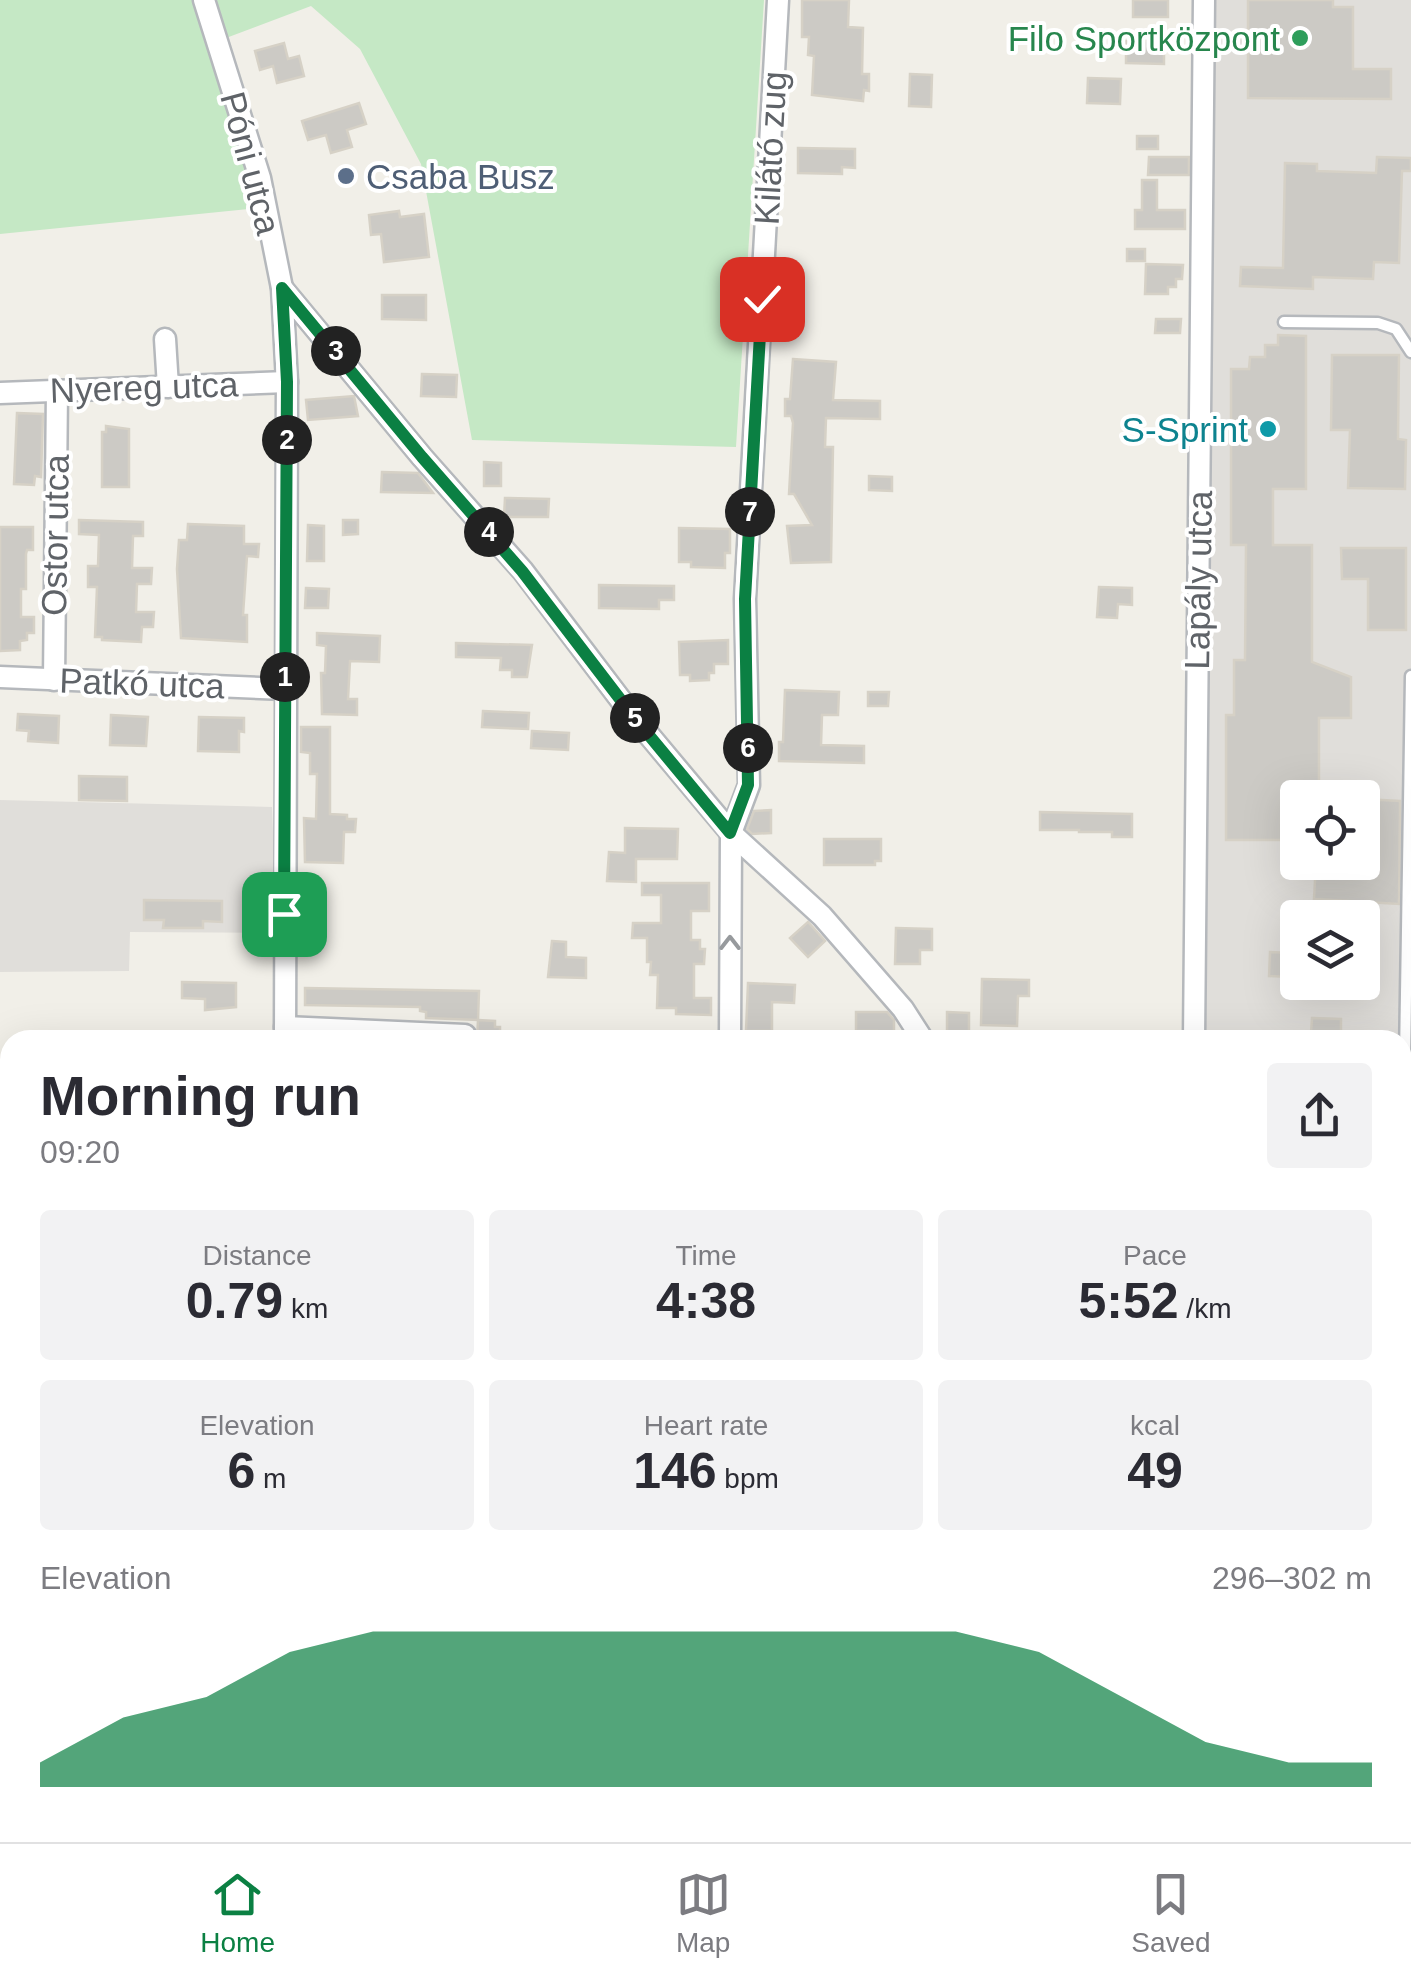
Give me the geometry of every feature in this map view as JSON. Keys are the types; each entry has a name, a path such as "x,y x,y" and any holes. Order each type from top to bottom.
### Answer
{"street":[{"name":"Póni utca","path":"204,0 260,178 282,288 287,382 284,1030"},
{"name":"Kilátó zug","path":"730,833 748,785 745,599 778,0"},
{"name":"Lapály utca","path":"1194,1030 1204,0"},
{"path":"282,288 522,571 633,716 730,833 822,916 917,1030"},
{"path":"164,339 168,386"},
{"name":"Nyereg utca","path":"0,392 287,382"},
{"name":"Ostor utca","path":"54,680 57,390"},
{"name":"Patkó utca","path":"0,677 284,689"},
{"path":"730,833 730,1030"}],"lane":[{"path":"1284,322 1378,322 1396,329 1411,352"},
{"path":"1405,1030 1411,676"}],"shaded area":[{"path":"1206,0 1411,0 1411,1030 1206,1030"},
{"path":"0,800 272,807 277,933 130,932 129,971 0,972"}],"green space":[{"path":"0,0 764,0 736,447 472,440 421,164 360,49 311,6 218,41 259,208 0,234"}],"building":[{"path":"802,0 849,0 848,27 863,28 862,74 869,74 869,91 864,90 863,101 812,95 814,56 808,55 809,37 802,37"},
{"path":"1133,0 1168,0 1168,17 1133,17"},
{"name":"Filo Sportközpont","path":"1248,0 1333,0 1333,7 1353,7 1353,69 1391,69 1391,99 1248,98"},
{"path":"1126,41 1164,41 1164,64 1126,63"},
{"path":"284,43 288,59 299,56 304,76 277,83 273,66 260,70 255,51"},
{"path":"910,74 932,75 931,107 909,106"},
{"path":"1088,78 1121,79 1120,104 1087,103"},
{"path":"359,103 366,124 347,130 352,147 331,153 326,135 308,140 302,121"},
{"path":"1137,136 1158,136 1158,149 1137,149"},
{"path":"798,148 855,149 855,168 842,167 842,174 798,173"},
{"path":"1149,157 1189,157 1189,175 1148,175"},
{"path":"1377,157 1411,158 1411,171 1402,171 1399,263 1374,262 1373,279 1313,277 1313,289 1240,286 1241,267 1283,268 1285,163 1317,164 1317,171 1376,173"},
{"path":"1142,180 1157,180 1157,210 1185,210 1185,229 1135,229 1135,210 1142,210"},
{"path":"399,211 400,217 424,214 429,257 384,262 381,234 371,235 369,215"},
{"path":"1127,249 1145,249 1145,261 1127,261"},
{"path":"1146,264 1183,265 1182,279 1176,279 1176,287 1168,287 1168,294 1145,294"},
{"path":"382,295 426,295 426,320 382,319"},
{"path":"1156,319 1181,319 1180,333 1155,333"},
{"path":"1278,335 1306,336 1306,489 1273,489 1273,545 1312,545 1312,662 1351,677 1351,718 1319,718 1319,780 1280,780 1280,840 1226,840 1226,715 1234,715 1234,660 1245,660 1246,545 1231,545 1231,369 1249,369 1250,357 1265,357 1265,345 1278,345"},
{"path":"1332,355 1399,355 1398,439 1406,440 1405,489 1348,488 1350,430 1331,430"},
{"path":"793,359 836,362 833,400 880,401 880,419 826,418 825,447 833,447 831,562 791,563 787,526 812,525 794,494 789,494 793,423 791,416 785,416 785,399 790,399"},
{"path":"422,374 457,375 456,397 421,396"},
{"path":"354,396 358,416 308,420 306,400"},
{"path":"17,413 43,414 41,477 35,476 34,485 14,484"},
{"path":"106,426 129,429 129,487 102,487 102,432 106,432"},
{"path":"484,462 501,463 501,486 484,486"},
{"path":"382,472 418,473 433,493 381,492"},
{"path":"869,476 892,477 892,491 869,490"},
{"path":"505,498 549,499 548,517 504,517"},
{"path":"79,520 143,522 143,536 133,536 132,568 152,568 151,584 137,584 136,612 154,612 153,627 142,627 141,642 95,637 97,587 88,587 88,566 98,566 99,535 79,534"},
{"path":"343,520 358,520 358,534 343,535"},
{"path":"188,524 244,526 244,544 259,544 258,557 247,556 243,615 247,615 247,642 181,638 177,569 179,540 187,540"},
{"path":"308,525 324,526 324,561 307,561"},
{"path":"0,527 33,527 33,550 26,554 26,589 21,589 21,617 34,617 34,633 27,633 27,640 20,641 20,650 0,651"},
{"path":"679,528 730,529 730,553 725,553 725,568 691,567 691,562 679,562"},
{"path":"1341,548 1406,548 1406,630 1368,630 1368,579 1342,579"},
{"path":"599,585 674,586 674,600 659,600 659,609 599,608"},
{"path":"1099,587 1132,588 1132,605 1118,604 1117,618 1097,617"},
{"path":"306,588 329,589 328,608 305,608"},
{"path":"317,633 380,636 379,662 350,661 348,699 357,699 357,715 322,714 321,673 325,673 326,646 317,645"},
{"path":"728,640 728,664 714,664 709,680 690,681 690,675 680,675 679,642"},
{"path":"456,643 532,645 527,677 512,677 512,670 500,670 501,658 456,657"},
{"path":"785,690 839,692 838,715 822,715 821,745 864,746 864,763 779,761"},
{"path":"868,692 889,692 888,706 868,706"},
{"path":"483,711 529,713 528,729 482,727"},
{"path":"18,714 59,716 58,743 28,741 29,731 17,730"},
{"path":"111,715 148,717 146,746 110,745"},
{"path":"199,717 244,718 244,732 239,731 239,752 198,751"},
{"path":"301,727 330,727 330,814 356,819 355,832 344,832 343,863 305,862 304,818 316,819 317,774 310,774 310,753 301,752"},
{"path":"532,731 569,733 568,750 531,748"},
{"path":"79,776 127,777 127,801 79,800"},
{"path":"1380,800 1400,801 1399,904 1314,899 1315,880 1380,880"},
{"path":"771,810 771,833 752,834 747,829 754,811"},
{"path":"1040,812 1132,814 1132,837 1112,837 1112,832 1040,830"},
{"path":"625,828 678,829 677,859 636,859 636,882 607,881 609,852 625,853"},
{"path":"824,839 881,839 881,861 875,861 875,865 824,865"},
{"path":"642,883 709,883 709,911 691,911 691,940 700,940 700,949 705,949 704,964 694,964 694,998 711,998 711,1015 676,1014 676,1008 657,1008 658,975 650,975 647,938 632,938 633,923 661,923 661,895 642,895"},
{"path":"144,900 222,901 222,922 203,921 203,928 163,928 164,920 144,920"},
{"path":"808,922 825,941 808,957 790,938"},
{"path":"896,928 932,929 932,950 920,950 920,964 895,964"},
{"path":"552,941 566,942 566,957 586,958 586,978 548,977"},
{"path":"1270,952 1280,953 1280,977 1269,976"},
{"path":"982,979 1029,980 1029,996 1018,996 1017,1026 981,1025"},
{"path":"182,982 236,983 236,1007 205,1010 205,999 182,998"},
{"path":"748,983 795,985 794,1003 772,1002 772,1030 746,1030"},
{"path":"305,988 479,991 478,1020 426,1018 420,1007 305,1005"},
{"path":"856,1012 887,1012 894,1020 894,1030 856,1030"},
{"path":"947,1012 969,1013 969,1030 947,1030"},
{"path":"1312,1018 1341,1019 1341,1030 1311,1030"},
{"path":"478,1020 495,1021 495,1027 500,1027 500,1030 478,1030"}],"place":[{"name":"Filo Sportközpont","path":"1300,38"},
{"name":"Csaba Busz","path":"346,176"},
{"name":"S-Sprint","path":"1268,429"}],"route":[{"path":"284,914 287,382 282,288 522,571 633,716 730,833 748,785 745,599 762,299"}]}
